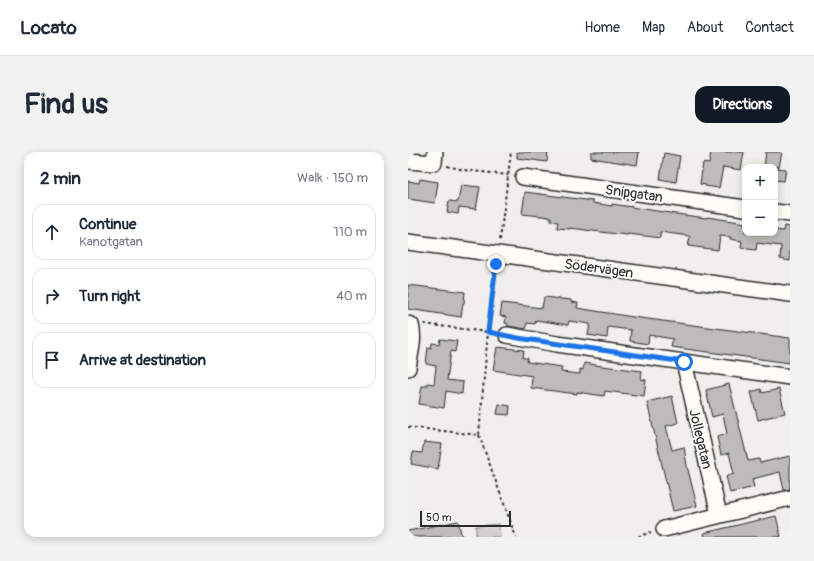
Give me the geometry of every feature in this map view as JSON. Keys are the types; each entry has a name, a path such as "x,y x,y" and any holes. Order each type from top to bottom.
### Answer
{"street":[{"path":"408,160 435,158"},
{"name":"Snipgatan","path":"516,176 742,208"},
{"path":"778,212 790,214"},
{"name":"Södervägen","path":"408,242 790,294"},
{"path":"408,368 413,332 409,325"},
{"path":"507,335 518,338 790,377"},
{"name":"Jollegatan","path":"684,362 719,515"},
{"path":"664,529 790,498"}],"path":[{"path":"511,152 516,176 498,254 488,332 478,435 516,537"},
{"path":"435,158 464,170 516,176"},
{"path":"409,325 425,324 507,335"},
{"path":"408,427 478,435"}],"shaded area":[{"path":"499,524 500,537 476,537 476,526"}],"building":[{"path":"517,152 548,152 547,162 517,158"},
{"path":"591,152 639,152 637,165 591,158"},
{"path":"711,152 744,152 741,170 723,167 719,188 700,184 703,163 709,164"},
{"path":"766,152 782,152 779,167 778,164 764,164"},
{"path":"664,153 680,156 676,182 660,179"},
{"path":"778,168 786,169 784,181 778,180"},
{"path":"420,179 438,182 435,203 408,199 408,181 419,183"},
{"path":"461,185 480,187 476,209 459,207 458,214 447,212 449,201 458,202"},
{"path":"525,192 593,201 593,203 612,206 612,204 742,223 742,236 778,236 778,230 783,231 784,226 790,227 790,261 780,259 781,246 757,243 756,250 741,248 742,241 730,239 731,237 720,236 718,250 688,246 689,236 660,232 660,238 570,228 557,228 558,222 551,221 551,217 522,214"},
{"path":"408,285 465,292 461,317 408,309"},
{"path":"544,297 571,300 571,302 578,303 577,308 790,338 790,363 671,347 673,339 649,335 648,344 630,341 631,330 608,327 607,338 588,335 590,324 569,321 568,325 536,320 535,324 527,323 526,329 508,326 508,324 505,323 506,317 500,316 502,303 542,308"},
{"path":"440,339 457,341 455,352 451,351 447,380 463,382 462,394 446,391 444,408 419,404 422,386 427,386 427,383 434,384 436,366 426,364 428,347 431,348 432,343 439,344"},
{"path":"497,347 524,350 523,358 528,358 527,362 562,367 561,372 580,374 580,369 583,370 584,363 642,371 641,379 646,380 644,396 605,391 604,396 531,388 532,376 493,370"},
{"path":"729,384 748,461 759,459 760,463 790,456 790,489 784,490 780,472 752,479 754,487 730,493 726,476 734,474 729,453 721,455 717,437 727,434 723,414 712,417 706,390"},
{"path":"761,389 762,393 779,389 785,413 758,420 751,392"},
{"path":"672,396 678,423 666,426 672,450 684,447 697,506 673,511 647,402"},
{"path":"499,404 510,406 509,415 497,414"},
{"path":"424,442 442,444 438,469 411,464 413,452 422,453"},
{"path":"776,516 781,537 705,537 704,533"},
{"path":"458,521 462,537 408,537 408,531"}],"route":[{"path":"496,264 488,332 518,338 684,362"}]}
